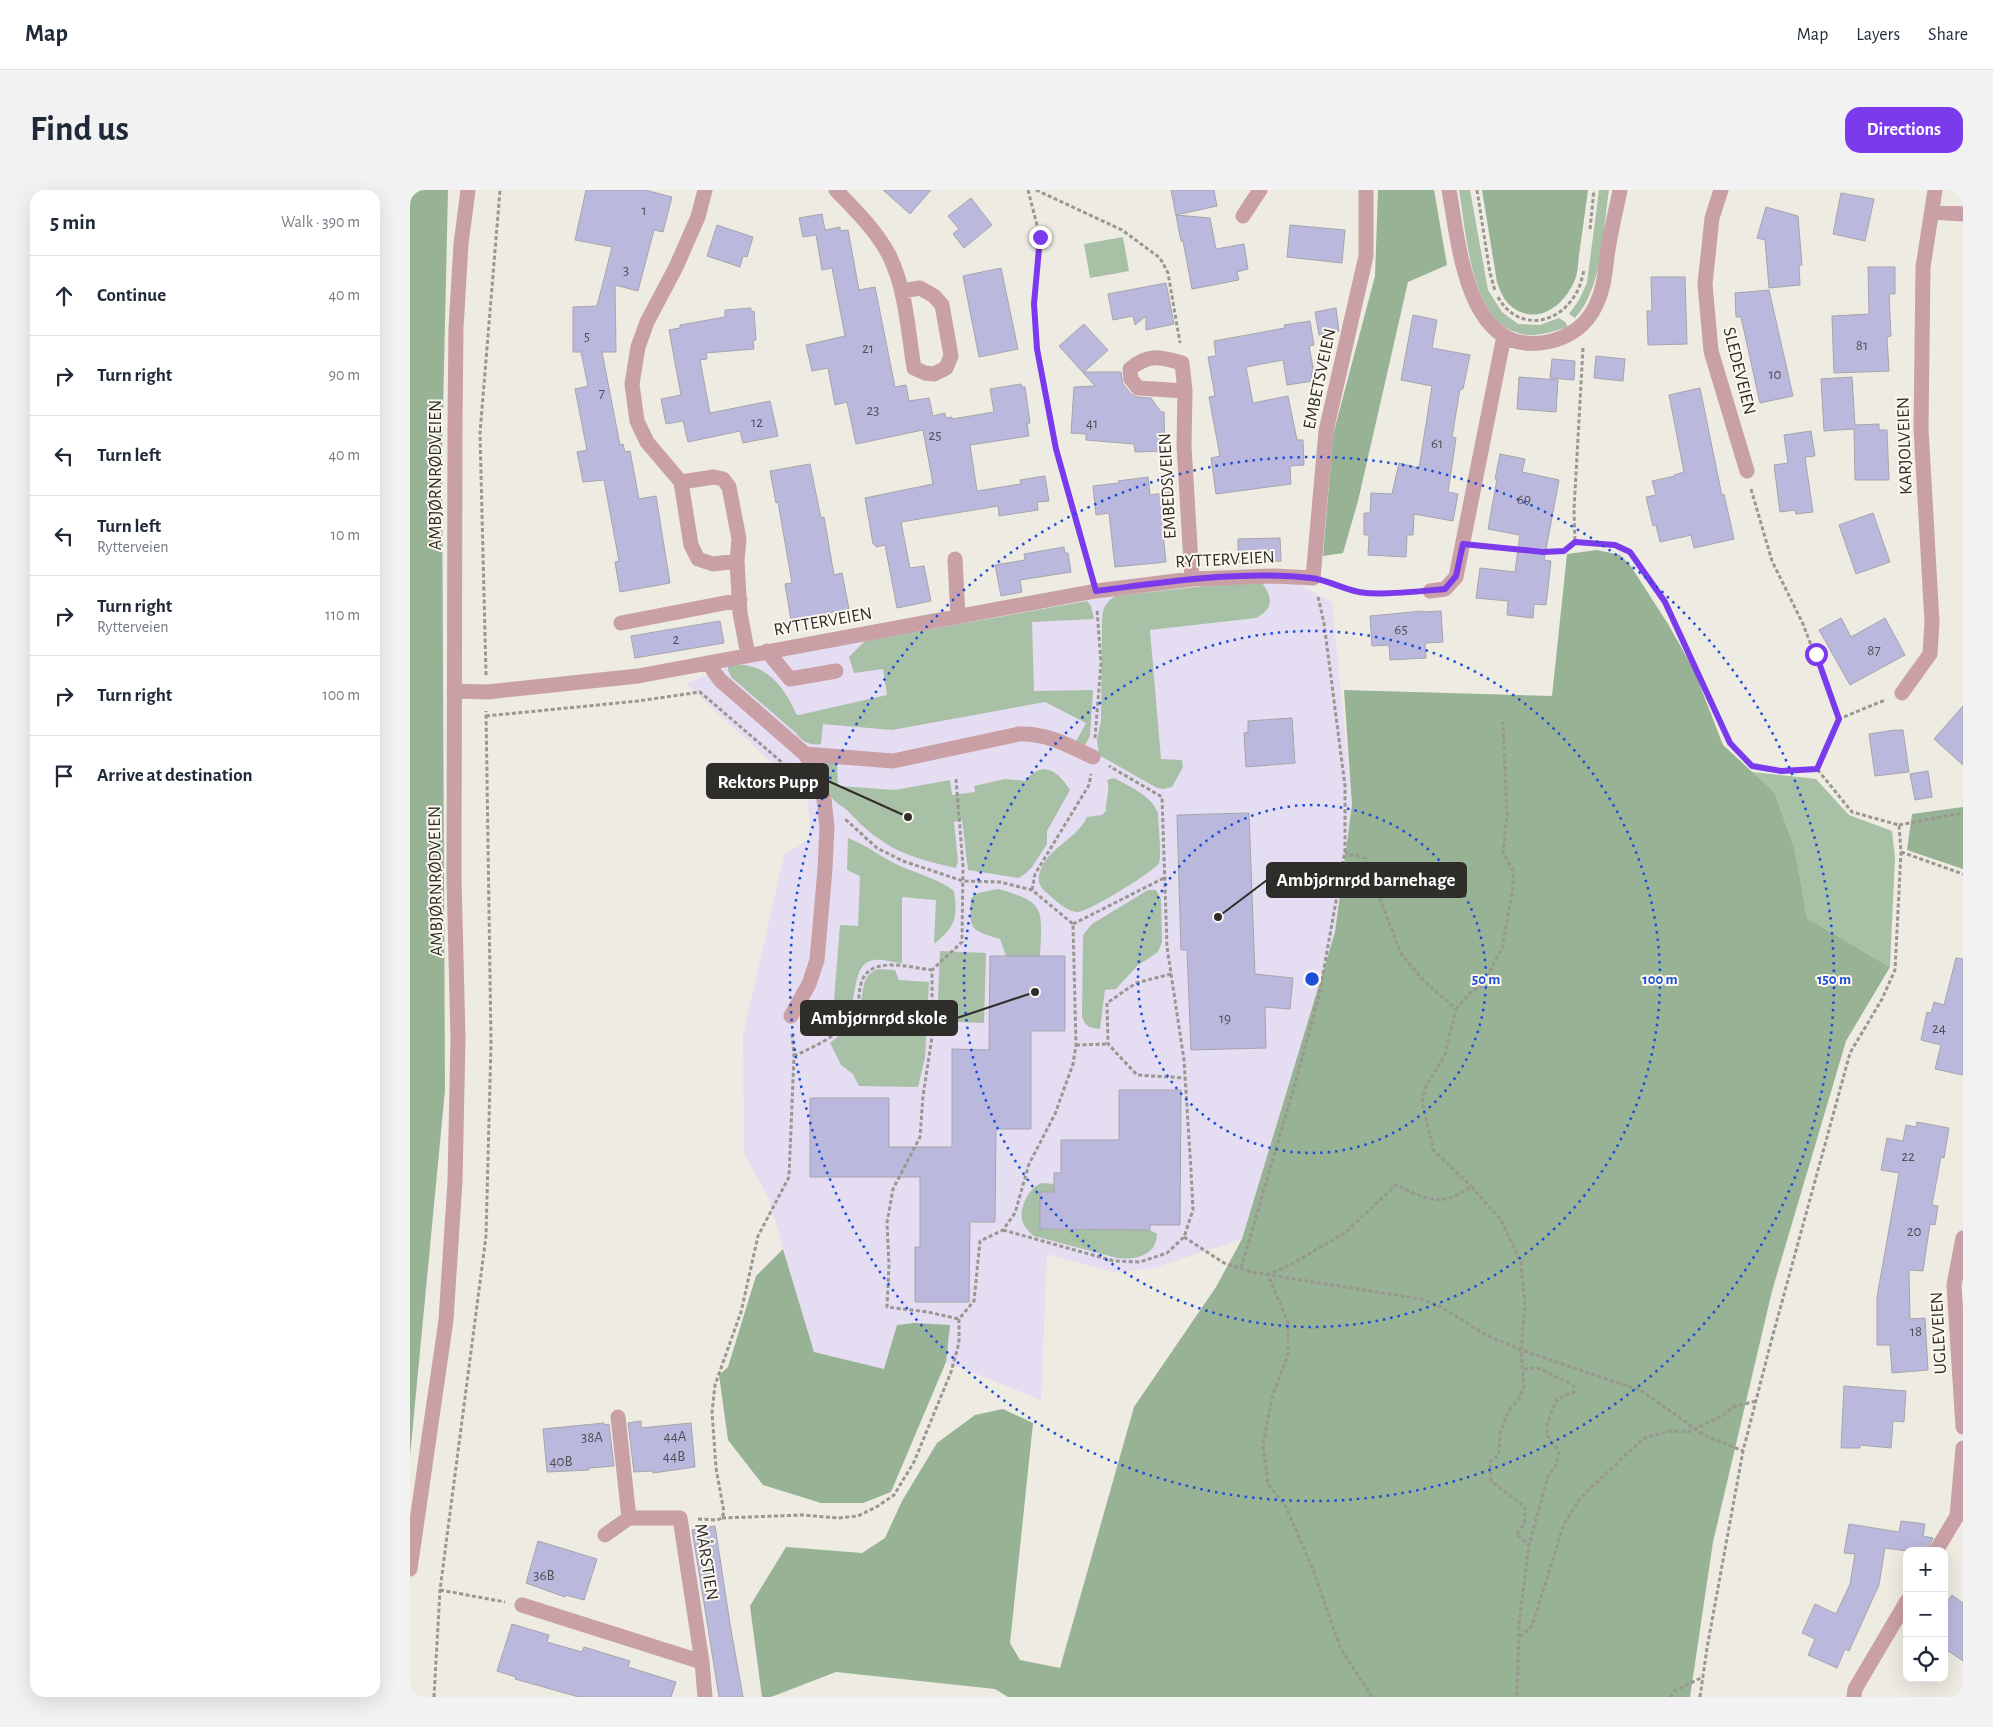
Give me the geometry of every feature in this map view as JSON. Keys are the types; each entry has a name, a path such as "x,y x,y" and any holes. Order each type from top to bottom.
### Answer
{"street":[{"name":"AMBJØRNRØDVEIEN","path":"410,1569 446,1320 455,1181 458,1038 454,878 456,328 460,244 468,190"},
{"path":"705,190 698,217 676,267 647,322 638,347 632,384 637,421 646,442 680,482 691,545 698,559 713,564 737,561"},
{"path":"836,190 865,220 889,256 902,291 914,368 924,373 934,374 946,368 951,356 942,305 934,296 920,288 902,291"},
{"path":"1243,216 1260,190"},
{"name":"EMBETSVEIEN","path":"1313,578 1326,431 1366,256 1366,190"},
{"path":"1449,190 1465,278 1475,303 1490,325 1504,336 1527,343 1544,343 1560,339 1586,322 1596,307 1604,287 1608,250 1620,190"},
{"name":"SLEDEVEIEN","path":"1721,190 1712,218 1704,284 1711,350 1747,472"},
{"name":"KARJOLVEIEN","path":"1902,693 1930,654 1932,622 1921,429 1923,267 1935,190"},
{"path":"1932,212 1963,214"},
{"path":"1430,591 1445,589 1456,576 1504,336"},
{"path":"1182,363 1152,357 1140,361 1130,369 1131,379 1138,388 1184,391"},
{"name":"EMBEDSVEIEN","path":"1182,363 1184,446 1192,578"},
{"path":"680,482 714,477 723,479 727,483 739,540 737,561 740,600 748,655"},
{"path":"955,559 958,617"},
{"name":"RYTTERVEIEN","path":"454,691 487,692 638,676 1096,591 1192,578 1275,576 1313,578"},
{"path":"621,623 740,600"},
{"path":"767,651 790,679 836,671"},
{"path":"708,663 720,680 805,754 812,766 824,800 826,826 825,869 817,960 810,984 791,1016"},
{"path":"805,754 893,761 1019,734 1033,734 1046,736 1093,757"},
{"name":"UGLEVEIEN","path":"1963,1238 1954,1285 1963,1427"},
{"path":"606,1535 629,1518 618,1417"},
{"path":"1938,1547 1957,1516 1963,1448"},
{"name":"MÅRSTIEN","path":"629,1518 680,1518 702,1662 705,1697"},
{"path":"522,1605 702,1662"},
{"path":"1854,1697 1855,1689 1903,1608"}],"path":[{"path":"434,1697 440,1590 486,1236 491,1043 487,692 480,433 500,190"},
{"path":"1028,190 1040,237 1034,304 1037,349 1056,449 1096,591"},
{"path":"1036,190 1122,230 1160,258 1168,273 1182,363"},
{"path":"1477,190 1494,290 1502,305 1510,312 1520,318 1537,321 1550,318 1563,310 1575,296 1585,266"},
{"path":"1589,239 1594,190"},
{"path":"1575,542 1574,510 1583,345"},
{"path":"1747,472 1772,561 1806,631 1839,719"},
{"path":"1463,544 1543,552 1564,551 1575,542 1615,545 1630,552 1665,602 1730,743 1752,766 1781,771 1817,769"},
{"path":"1313,578 1365,594 1430,591"},
{"path":"1241,1268 1319,996 1346,853 1344,786 1336,708 1324,623 1313,578"},
{"path":"486,716 638,701 700,692 795,774"},
{"path":"1817,769 1839,719 1902,693"},
{"path":"1503,722 1507,815 1503,853 1513,870 1513,887 1502,948 1482,986 1472,991 1456,1009 1445,1055 1425,1088 1422,1102 1434,1151 1501,1220 1521,1263 1525,1306 1522,1350 1524,1387 1520,1397 1508,1412 1500,1433 1499,1455 1490,1461 1491,1481 1525,1507 1524,1526 1516,1534 1529,1545"},
{"path":"1003,1230 1114,1261 1140,1262 1167,1253 1184,1237 1192,1210 1185,1078 1168,948 1162,797 1093,757"},
{"path":"1817,769 1852,812 1899,825 1963,813"},
{"path":"956,778 963,881 962,942 932,970 932,1037 920,1137 893,1189 887,1223 890,1264 887,1307 928,1312 959,1319"},
{"path":"680,1518 717,1520 722,1518 803,1516 838,1518 858,1516 894,1495 914,1462 950,1372 958,1343 959,1319 974,1302 980,1241 1003,1230 1015,1213 1029,1164 1055,1114 1073,1064 1076,1046 1073,924 1032,890 1000,882 963,881 903,861 877,848 824,800"},
{"path":"1700,1697 1743,1451 1756,1401 1850,1053 1882,999 1895,970 1901,852 1899,825"},
{"path":"1901,852 1963,874"},
{"path":"1346,853 1365,858 1400,952 1423,980 1456,1009"},
{"path":"1073,924 1166,877"},
{"path":"794,1056 829,1039 846,1025 856,1012 862,980 867,971 876,966 887,965 932,970"},
{"path":"1171,974 1136,983 1107,1003 1108,1044 1137,1075 1185,1078"},
{"path":"722,1518 724,1512 716,1468 712,1412 715,1385 741,1312 758,1236 789,1177 794,1056 791,1016"},
{"path":"1076,1046 1108,1044"},
{"path":"1268,1275 1292,1264 1346,1232 1396,1185 1423,1197 1443,1200 1458,1196 1470,1186"},
{"path":"1184,1237 1224,1263 1251,1272 1421,1299 1441,1307 1488,1336 1522,1350 1642,1391 1704,1435 1743,1451"},
{"path":"1268,1275 1288,1322 1288,1355 1272,1398 1263,1445 1268,1484 1286,1507 1314,1572 1340,1647 1372,1697"},
{"path":"1517,1697 1519,1624 1529,1545 1548,1476 1556,1465 1558,1452 1547,1435 1547,1424 1557,1399 1574,1392 1573,1385 1539,1368 1524,1369"},
{"path":"1520,1638 1532,1626 1564,1524 1580,1498 1644,1438 1670,1431 1688,1432 1722,1416 1733,1408 1756,1401"},
{"path":"440,1590 522,1605"},
{"path":"1670,1697 1674,1691 1703,1677"}],"shaded area":[{"path":"1293,581 1332,602 1352,805 1335,931 1242,1239 1154,1268 1114,1272 1047,1254 1041,1400 946,1362 950,1325 884,1369 814,1352 768,1197 744,1153 743,1035 784,855 810,838 808,796 686,684 728,666 1115,596 1205,586"}],"green space":[{"path":"410,190 448,190 442,455 445,1090 410,1456"},
{"path":"1378,190 1434,190 1447,265 1408,282 1358,501 1343,553 1323,556 1333,435 1375,276"},
{"path":"1459,190 1470,190 1488,290 1502,312 1518,324 1540,325 1559,318 1568,327 1542,334 1525,335 1512,331 1498,321 1487,307 1472,269"},
{"path":"1482,190 1588,190 1578,269 1575,279 1571,289 1561,301 1549,310 1535,315 1521,312 1511,306 1501,293 1497,282"},
{"path":"1599,190 1609,190 1600,257 1591,291 1575,318 1569,314 1579,300 1587,283"},
{"path":"1123,237 1129,271 1090,278 1084,244"},
{"path":"1597,550 1620,555 1630,565 1668,624 1694,670 1723,745 1775,793 1795,850 1807,918 1890,967 1846,1041 1772,1291 1713,1542 1690,1697 1008,1697 995,1689 836,1672 771,1697 762,1697 750,1606 786,1547 862,1553 885,1538 902,1501 937,1443 975,1415 1003,1409 1033,1423 1010,1643 1020,1660 1060,1668 1134,1407 1216,1287 1242,1239 1335,932 1352,805 1344,690 1552,696 1567,554"},
{"path":"1262,583 1268,593 1270,602 1266,610 1256,618 1150,630 1161,759 1182,760 1183,767 1172,787 1157,788 1099,755 1097,740 1101,721 1102,619 1105,606 1109,601 1115,596 1205,586"},
{"path":"1087,601 1091,606 1094,619 1032,622 1034,691 1093,690 1090,736 1084,747 1075,743 1086,723 1045,702 892,730 823,724 821,744 810,744 801,739 731,677 728,670 728,666 740,665 751,666 761,670 778,684 796,714 799,715 887,695 883,669 854,673 849,657 865,641"},
{"path":"827,763 837,763 838,786 895,790 950,780 952,795 975,792 974,786 1005,779 1025,781 1038,771 1044,769 1060,777 1070,790 1047,831 1047,844 1032,867 1018,878 968,870 962,820 954,822 958,861 956,868 923,860 885,843 833,799 819,767"},
{"path":"1752,772 1816,779 1849,815 1892,831 1895,858 1890,967 1807,918 1795,850 1775,793"},
{"path":"1114,778 1145,796 1155,807 1158,813 1159,863 1120,891 1093,906 1077,912 1069,910 1040,886 1039,875 1042,866 1054,851 1076,832 1087,817 1102,815 1106,811 1107,780"},
{"path":"1963,807 1963,869 1907,850 1912,814"},
{"path":"848,838 862,844 893,863 948,887 954,891 956,908 951,927 934,944 936,900 902,897 902,964 874,960 865,964 857,980 849,1012 843,1021 834,1028 832,1026 840,925 858,926 860,876 847,870"},
{"path":"998,889 1026,899 1038,910 1041,918 1040,957 1006,956 1000,939 977,931 971,923 971,898 978,893"},
{"path":"1148,890 1156,890 1161,899 1162,942 1158,952 1137,966 1116,989 1105,990 1100,1029 1091,1027 1085,1023 1082,1017 1083,935 1092,924"},
{"path":"940,951 986,953 984,1023 937,1021"},
{"path":"879,969 895,970 899,980 929,982 925,1058 918,1087 859,1086 853,1074 841,1065 830,1043 845,1031 855,1019 860,1009 865,982 872,972"},
{"path":"1042,1183 1054,1184 1054,1230 1150,1230 1157,1234 1153,1247 1149,1252 1138,1257 1117,1258 1034,1236 1023,1223 1022,1209 1029,1193 1033,1188"},
{"path":"783,1249 814,1352 884,1369 897,1325 914,1323 950,1325 946,1362 891,1492 863,1503 821,1503 763,1485 728,1440 719,1375 728,1367 756,1276"}],"building":[{"path":"586,190 645,190 672,197 663,232 654,230 638,291 615,285 616,352 602,352 620,445 623,444 625,452 630,451 639,499 656,496 670,583 620,592 615,562 619,561 604,480 583,482 577,452 587,450 575,389 588,386 581,352 573,352 573,307 597,306 612,247 575,240"},
{"path":"883,190 931,190 910,214"},
{"path":"1171,190 1214,190 1217,206 1176,215 1210,218 1216,249 1244,244 1248,269 1237,272 1239,280 1192,289 1183,241 1181,241"},
{"path":"1841,193 1874,199 1865,241 1833,234"},
{"path":"971,198 992,225 964,248 953,234 959,229 948,216"},
{"path":"1766,207 1798,216 1802,265 1799,265 1800,285 1769,288 1765,240 1757,238"},
{"path":"822,214 825,230 840,227 840,231 848,230 859,290 875,287 895,387 906,385 909,401 929,398 933,416 945,413 946,418 952,417 952,419 994,412 990,389 1021,384 1022,387 1025,387 1030,423 1027,423 1029,436 970,445 977,491 1021,484 1020,480 1045,476 1049,501 1037,502 1038,510 999,516 998,506 901,522 910,568 924,566 931,601 897,608 885,545 876,547 873,544 865,498 933,484 923,430 856,444 847,402 835,405 828,368 812,371 806,345 845,336 832,268 822,270 816,235 803,237 799,218"},
{"path":"717,225 753,237 747,257 743,256 740,267 707,256"},
{"path":"1290,225 1345,230 1342,263 1287,257"},
{"path":"1868,267 1895,267 1895,294 1889,294 1891,336 1887,337 1889,371 1834,373 1832,316 1869,314"},
{"path":"1001,268 1018,349 979,357 963,276"},
{"path":"1651,277 1685,277 1687,344 1648,345 1647,311 1652,311"},
{"path":"1166,283 1174,324 1146,330 1146,316 1135,325 1133,316 1113,320 1108,294"},
{"path":"1769,290 1793,396 1760,403 1741,317 1736,317 1735,293"},
{"path":"751,308 751,312 754,311 756,340 753,341 754,349 706,353 707,359 700,360 710,413 770,401 778,436 743,443 740,431 688,442 683,421 666,424 661,399 681,395 669,330 680,328 680,325 725,317 725,310"},
{"path":"1336,308 1339,331 1319,335 1315,312"},
{"path":"1413,315 1437,320 1432,348 1470,355 1463,389 1460,389 1452,437 1456,438 1448,492 1458,494 1453,521 1414,514 1413,535 1407,535 1406,557 1368,555 1369,535 1364,535 1364,513 1370,513 1371,493 1392,494 1399,463 1419,468 1432,386 1401,380"},
{"path":"1310,321 1314,345 1309,346 1314,372 1311,372 1313,381 1287,385 1283,360 1246,367 1253,403 1288,396 1297,440 1303,440 1304,465 1290,466 1291,484 1216,494 1211,458 1220,456 1209,397 1215,396 1208,357 1216,356 1214,341 1285,328 1284,325"},
{"path":"1084,324 1108,350 1084,372 1121,372 1123,384 1131,394 1137,397 1151,398 1161,412 1164,412 1165,451 1135,452 1134,444 1086,440 1086,434 1071,433 1074,387 1095,386 1059,346"},
{"path":"1596,356 1625,359 1623,381 1594,378"},
{"path":"1552,359 1575,361 1574,380 1550,378"},
{"path":"1519,377 1558,380 1556,412 1517,409"},
{"path":"1852,377 1855,425 1879,424 1879,430 1887,430 1889,480 1855,480 1854,429 1824,431 1821,379"},
{"path":"1700,388 1722,496 1724,494 1734,539 1694,548 1691,535 1660,542 1656,525 1653,526 1646,497 1656,495 1652,481 1684,472 1669,395"},
{"path":"1811,431 1815,456 1805,457 1813,512 1796,514 1795,510 1780,512 1774,465 1788,463 1784,435"},
{"path":"1500,454 1525,459 1522,472 1559,480 1544,560 1551,561 1546,605 1534,604 1533,618 1507,615 1508,601 1476,598 1480,568 1515,572 1520,535 1488,529"},
{"path":"810,464 821,518 824,517 834,575 842,573 849,609 791,620 785,584 792,583 778,502 776,503 770,471"},
{"path":"1148,477 1150,495 1172,492 1174,513 1161,515 1166,562 1115,567 1109,513 1096,515 1093,486"},
{"path":"1873,513 1890,562 1856,574 1839,525"},
{"path":"1280,538 1281,561 1238,562 1238,539"},
{"path":"1064,547 1065,553 1068,553 1071,572 1020,580 1022,592 1001,596 995,565 1025,560 1024,554"},
{"path":"1441,611 1443,642 1425,643 1426,658 1390,660 1389,645 1372,646 1370,616"},
{"path":"1841,618 1851,637 1885,618 1905,655 1850,685 1819,630"},
{"path":"720,621 724,643 635,658 631,636"},
{"path":"1963,706 1963,765 1934,739"},
{"path":"1292,718 1295,763 1246,767 1244,733 1248,732 1248,721"},
{"path":"1903,730 1909,772 1875,776 1869,734"},
{"path":"1928,771 1932,797 1915,800 1910,774"},
{"path":"1249,813 1255,974 1293,978 1290,1009 1265,1007 1266,1048 1191,1050 1187,950 1181,950 1177,815"},
{"path":"990,956 1065,956 1065,1031 1031,1031 1031,1129 996,1129 995,1222 970,1222 969,1302 915,1302 915,1247 920,1247 920,1177 810,1177 810,1098 889,1098 889,1147 952,1147 952,1049 989,1050"},
{"path":"1956,958 1963,959 1963,1075 1935,1069 1941,1045 1921,1040 1927,1012 1931,1013 1934,1002 1944,1005"},
{"path":"1119,1090 1181,1090 1180,1225 1150,1225 1150,1230 1040,1229 1040,1192 1054,1192 1054,1173 1061,1173 1061,1140 1119,1140"},
{"path":"1917,1122 1949,1128 1944,1158 1941,1157 1932,1205 1938,1206 1935,1225 1930,1224 1923,1271 1909,1270 1910,1319 1925,1318 1928,1370 1892,1373 1890,1345 1877,1345 1877,1297 1899,1173 1881,1170 1887,1138 1903,1141 1906,1125 1916,1127"},
{"path":"1844,1386 1906,1391 1904,1422 1893,1421 1891,1448 1860,1445 1860,1448 1841,1448"},
{"path":"641,1421 641,1428 691,1423 695,1467 653,1473 653,1471 634,1472 628,1423"},
{"path":"604,1423 604,1425 609,1424 614,1466 589,1468 589,1470 547,1472 543,1429"},
{"path":"1901,1521 1925,1524 1923,1536 1933,1538 1929,1547 1903,1547 1903,1550 1885,1548 1879,1585 1849,1651 1845,1649 1837,1668 1808,1655 1815,1639 1802,1633 1815,1604 1836,1614 1850,1584 1855,1554 1844,1553 1849,1524 1899,1532"},
{"path":"715,1526 743,1697 719,1697 692,1530"},
{"path":"538,1541 597,1559 584,1600 566,1595 565,1597 526,1583"},
{"path":"1952,1595 1963,1603 1963,1661 1948,1651 1948,1600"},
{"path":"512,1624 549,1635 547,1642 582,1652 584,1647 630,1661 628,1667 676,1682 671,1697 579,1697 515,1679 516,1677 497,1671"}],"place":[{"name":"Rektors Pupp","path":"908,817"},
{"name":"Ambjørnrød barnehage","path":"1218,917"},
{"name":"Ambjørnrød skole","path":"1035,992"}],"route":[{"path":"1040,237 1034,304 1037,349 1056,449 1096,591 1192,578 1275,576 1313,578 1365,594 1430,591 1445,589 1456,576 1463,544 1543,552 1564,551 1575,542 1615,545 1630,552 1665,602 1730,743 1752,766 1781,771 1817,769 1839,719 1816,654"}]}
